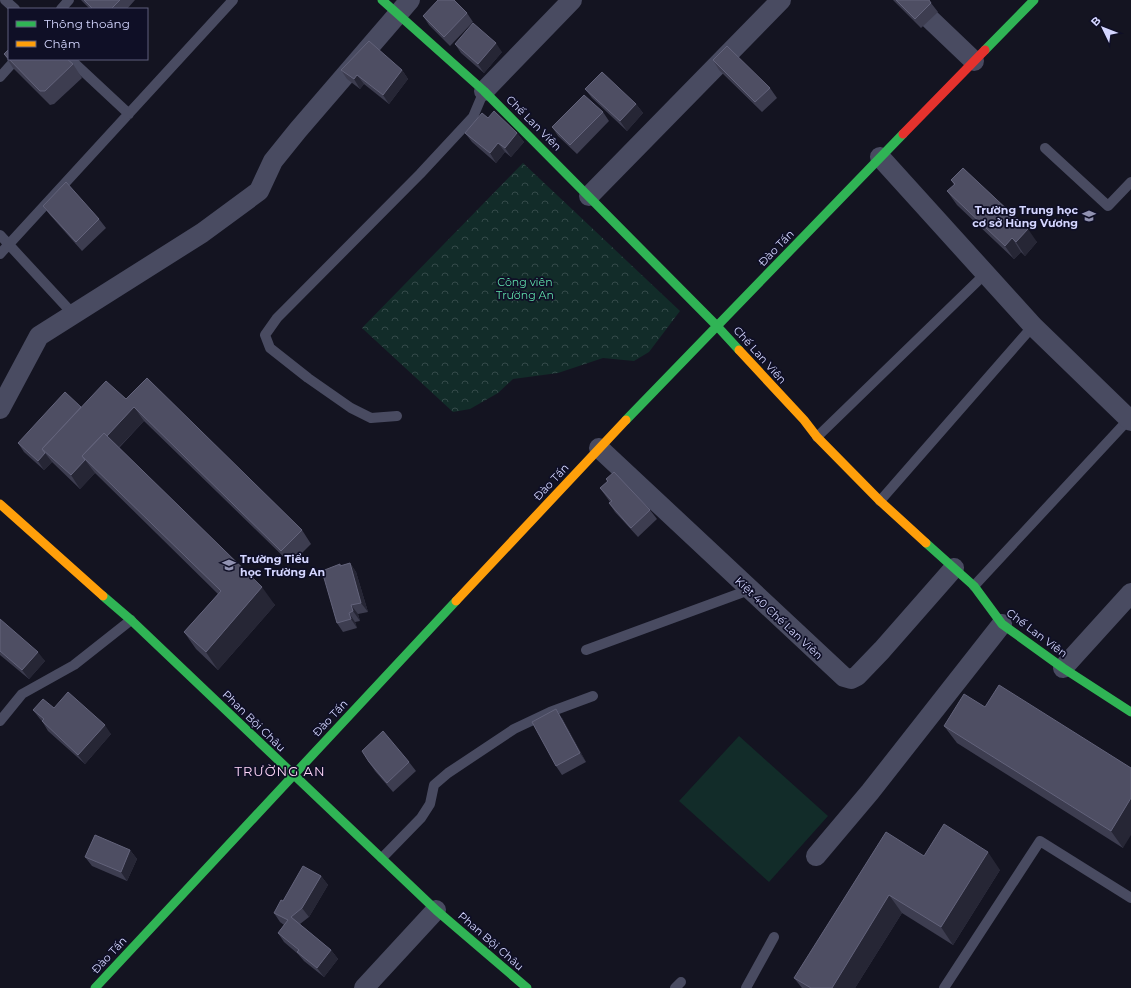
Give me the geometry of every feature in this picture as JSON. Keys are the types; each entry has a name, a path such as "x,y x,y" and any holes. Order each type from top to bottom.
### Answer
{"street":[{"name":"Chế Lan Viên","path":"382,0 404,7 484,91 717,326 804,420 816,437 880,501 974,586 1002,624 1064,668 1131,712"},
{"path":"484,91 572,0"},
{"path":"589,196 781,0"},
{"path":"910,0 974,61"},
{"name":"Đào Tấn","path":"95,988 599,448 880,156 1034,0"},
{"path":"0,409 39,336 202,233 259,191 273,160 404,7"},
{"path":"880,156 1033,326 1130,420"},
{"name":"Kiệt 40 Chế Lan Viên","path":"599,448 749,590 844,677 851,679 857,676 882,650 954,568"},
{"name":"Phan Bội Châu","path":"0,504 131,620 436,910 527,988"},
{"path":"1064,668 1131,593"},
{"path":"816,856 870,792 1002,624"},
{"path":"364,988 436,910"}],"lane":[{"path":"5,0 14,8"},
{"path":"62,8 69,0"},
{"path":"0,254 233,0"},
{"path":"0,77 15,60"},
{"path":"71,60 129,114"},
{"path":"397,416 371,418 351,408 308,378 270,348 265,335 277,318 420,174 472,117 484,91"},
{"path":"1044,148 1108,206 1131,182"},
{"path":"0,236 74,315"},
{"path":"816,437 986,274"},
{"path":"880,501 1033,326"},
{"path":"974,586 1130,420"},
{"path":"586,650 749,590"},
{"path":"0,721 22,694 74,665 131,620"},
{"path":"382,858 421,818 430,804 434,784 448,773 514,729 550,712 593,696"},
{"path":"944,988 1040,841 1131,898"},
{"path":"746,988 774,937"}],"green space":[{"name":"Công viên Trường An","path":"523,163 680,311 649,352 634,361 603,358 558,373 513,379 498,393 470,409 453,412 362,328"},
{"path":"739,736 828,816 769,882 679,801"}],"building":[{"path":"84,0 120,0 112,8 92,8"},
{"path":"438,0 454,0 467,13 444,37 423,16"},
{"path":"896,0 929,0 931,3 915,19"},
{"path":"473,23 496,43 478,64 455,44"},
{"path":"369,41 402,70 383,95 357,75 354,79 341,70"},
{"path":"727,46 770,88 755,102 713,60"},
{"path":"8,50 8,58 4,54"},
{"path":"10,60 68,60 73,64 45,91 40,91"},
{"path":"602,72 636,104 620,121 585,89"},
{"path":"584,95 603,112 570,145 552,127"},
{"path":"494,111 517,133 505,148 498,143 490,153 465,133 482,113 488,118"},
{"path":"963,168 1028,229 1016,242 1012,238 1005,246 947,191 955,184 951,180"},
{"path":"66,182 99,219 76,242 43,206"},
{"path":"147,378 302,530 281,551 134,407 107,436 104,433 82,456 85,460 71,475 42,449 106,381 126,399"},
{"path":"65,392 81,407 42,449 45,453 38,461 18,443"},
{"path":"104,433 262,587 206,652 184,632 221,591 82,456"},
{"path":"614,472 650,510 631,528 609,503 612,501 600,488 608,481 606,479"},
{"path":"350,563 361,603 351,605 353,611 349,613 351,619 337,623 322,571 340,564 340,566"},
{"path":"0,619 38,652 22,670 0,651"},
{"path":"999,685 1131,768 1131,798 1111,831 944,726 964,694 985,707"},
{"path":"68,692 105,725 78,755 42,721 44,719 33,710 43,699 54,708"},
{"path":"556,709 580,753 556,766 532,722"},
{"path":"383,731 409,762 387,783 369,762 362,751"},
{"path":"944,824 988,852 941,927 889,895 832,988 811,988 794,978 886,832 924,856"},
{"path":"95,835 130,850 121,872 85,857"},
{"path":"303,866 321,876 302,908 291,917 331,950 317,968 297,952 299,950 278,933 288,920 274,913 281,900 283,901"}],"traffic: fast":[{"path":"382,0 484,91 739,350"},
{"path":"985,50 1034,0"},
{"path":"626,420 903,134"},
{"path":"926,543 974,586 1002,624 1063,668 1131,712"},
{"path":"103,596 131,620 436,910 527,988"},
{"path":"95,988 456,601"}],"traffic: slow":[{"path":"739,350 804,420 817,437 880,501 926,543"},
{"path":"456,601 626,420"},
{"path":"0,504 103,596"}],"traffic: jam":[{"path":"903,134 985,50"}],"place":[{"name":"Trường Trung học cơ sở Hùng Vương","path":"1089,216"},
{"name":"Trường Tiểu học Trường An","path":"229,565"}],"district":[{"name":"TRƯỜNG AN","path":"280,771"}]}
